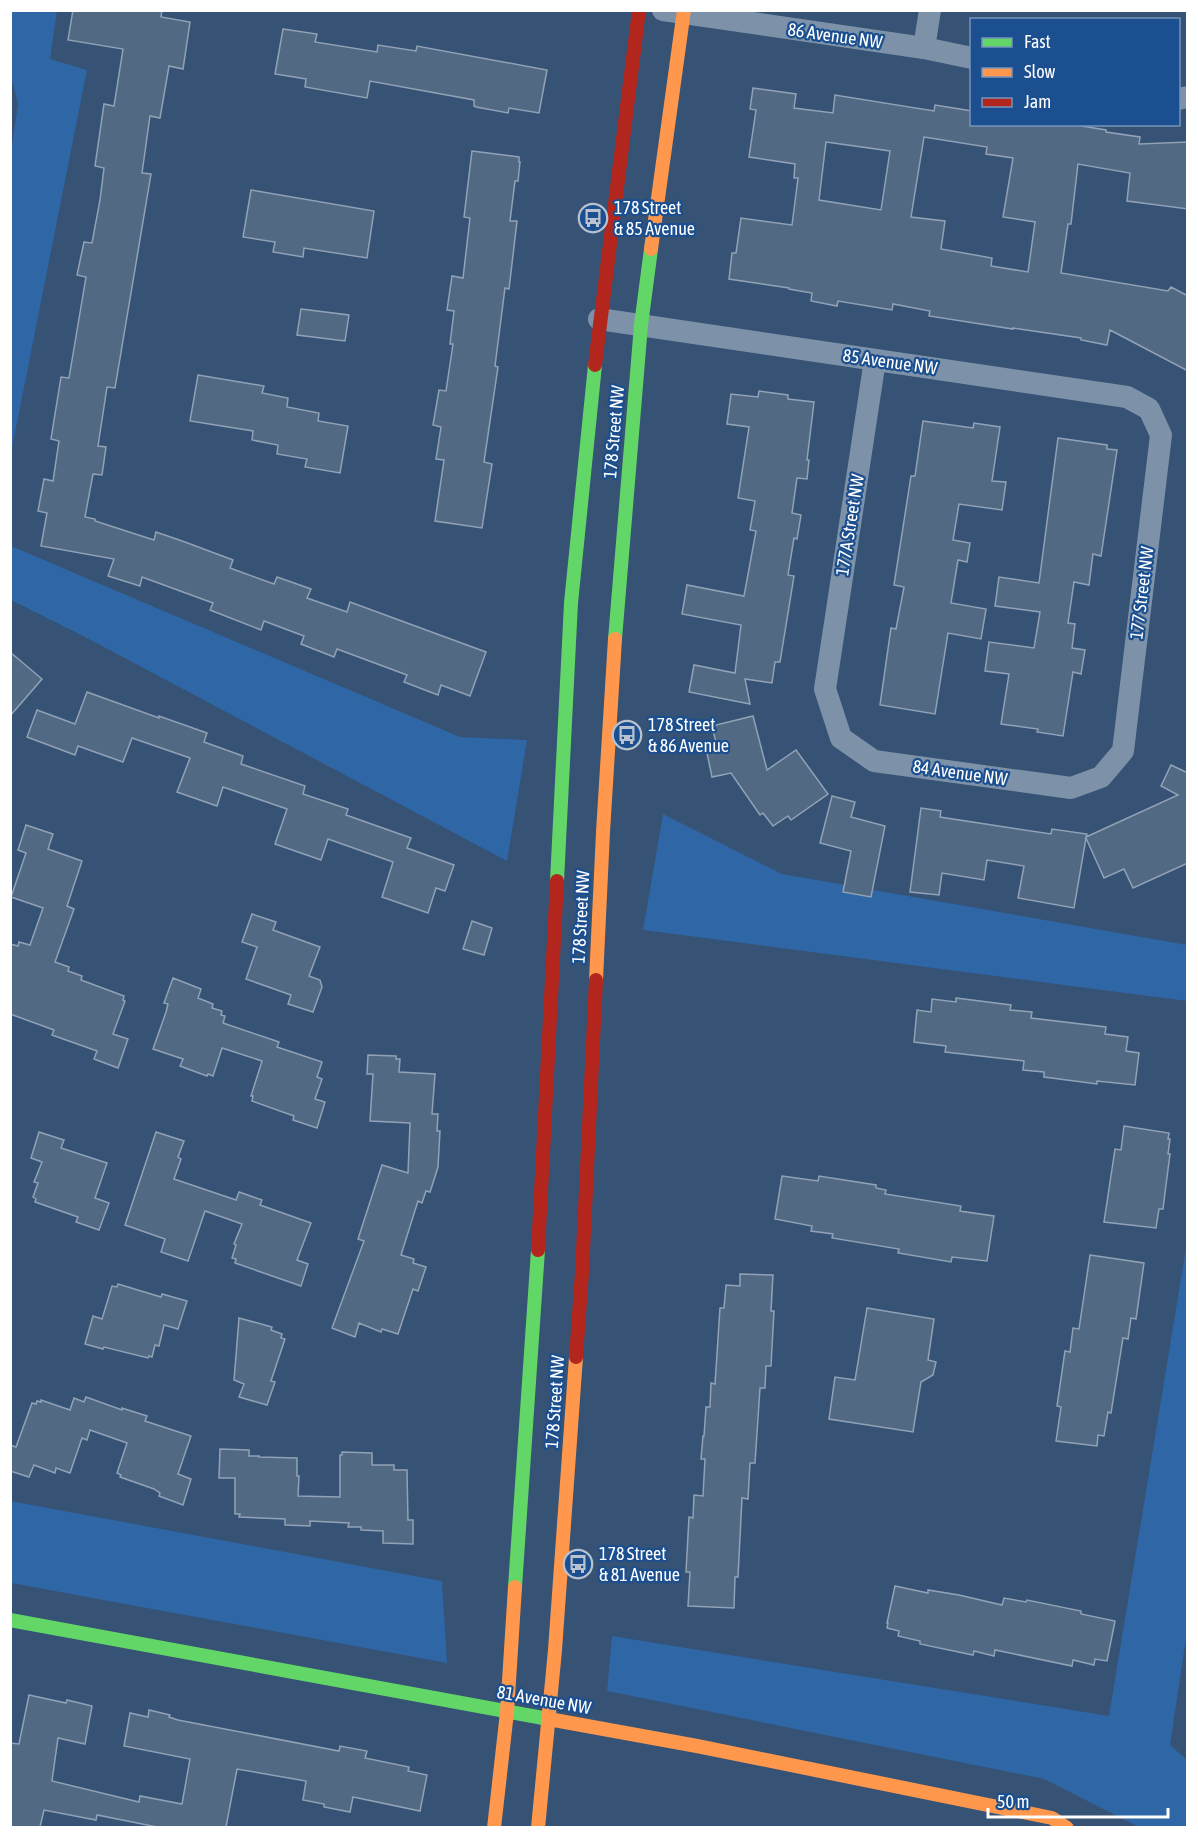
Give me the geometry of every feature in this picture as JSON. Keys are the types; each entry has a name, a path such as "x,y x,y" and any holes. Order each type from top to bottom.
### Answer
{"main road":[{"name":"178 Street NW","path":"494,1827 507,1712 537,1267 571,603 599,319 639,10"},
{"name":"178 Street NW","path":"538,1827 556,1638 582,1272 603,832 618,597 641,325 676,12"},
{"name":"81 Avenue NW","path":"10,1620 697,1746 1052,1818 1066,1827"}],"street":[{"path":"924,48 930,10"},
{"name":"86 Avenue NW","path":"676,12 924,48 970,58"},
{"name":"85 Avenue NW","path":"599,319 1127,397 1149,409 1161,435"},
{"name":"177A Street NW","path":"825,689 875,360"},
{"name":"177 Street NW","path":"1123,751 1161,435"},
{"name":"84 Avenue NW","path":"825,689 840,738 874,761 1071,788 1101,777 1123,751"}],"shaded area":[{"path":"11,10 57,11 50,59 87,70 11,453 10,158 18,104 11,77"},
{"path":"11,546 460,737 527,740 507,861 11,600"},
{"path":"663,814 782,874 1187,945 1187,1001 643,930"},
{"path":"1187,1242 1188,1625 1170,1745 1187,1760 1187,1827 1139,1827 1044,1779 607,1691 612,1636 1109,1716"},
{"path":"10,1501 442,1581 447,1663 11,1583"}],"building":[{"path":"73,10 162,10 161,17 190,22 183,69 169,66 160,118 150,116 142,173 151,174 115,388 107,387 98,446 106,447 102,475 93,474 85,517 154,540 156,532 233,560 230,568 274,584 277,577 311,589 307,598 347,612 350,602 486,652 470,696 441,685 438,695 404,682 407,675 337,649 334,657 301,644 304,636 264,621 261,630 210,610 213,603 142,577 140,586 108,576 114,559 41,546 47,513 38,511 44,479 53,481 59,441 51,439 61,377 69,378 86,277 77,275 84,242 92,243 100,200 104,168 95,166 104,104 114,106 123,49 68,40"},
{"path":"283,29 317,34 315,42 377,52 378,45 416,51 417,46 547,70 539,113 509,108 508,113 476,107 474,100 370,81 367,98 305,87 306,79 275,74"},
{"path":"753,88 796,94 794,108 833,113 835,95 934,111 935,105 970,111 970,126 1081,126 1140,137 1139,144 1188,142 1188,209 1127,201 1130,173 1078,164 1071,224 1068,224 1061,273 1168,291 1171,287 1188,296 1188,371 1110,330 1107,345 1081,340 1081,338 929,316 930,311 893,304 892,310 838,301 837,306 811,301 812,293 729,279 732,253 736,253 741,218 792,225 798,178 794,178 795,164 749,157 756,110 750,109","holes":["924,137 987,147 986,154 1013,158 1003,217 1035,222 1028,272 991,266 992,258 941,249 945,221 911,217","826,142 890,151 881,210 819,200"]},
{"path":"472,151 519,157 520,162 510,221 517,221 509,289 505,288 495,366 498,367 484,462 492,464 482,528 435,521 444,460 436,459 441,427 433,425 439,390 446,391 453,344 450,344 454,311 447,310 452,276 463,278 470,218 464,217"},
{"path":"251,190 374,211 367,258 304,248 303,257 273,252 275,242 243,237"},
{"path":"301,309 349,315 345,341 297,335"},
{"path":"198,375 264,386 262,393 288,398 287,407 319,413 318,421 348,426 340,473 305,467 307,459 277,454 278,445 252,440 253,431 190,421"},
{"path":"759,391 788,395 788,399 814,402 807,479 797,478 792,513 801,515 797,539 794,538 788,575 794,576 780,662 775,662 772,683 745,679 750,704 689,692 694,665 735,673 741,625 682,614 687,585 744,596 756,531 750,530 755,501 738,498 749,427 727,424 731,394 758,397"},
{"path":"923,421 973,428 974,423 1000,427 992,481 1006,482 1002,510 959,504 953,540 970,543 967,562 958,560 951,603 986,609 981,639 948,633 935,714 880,705 891,628 896,629 904,587 894,585 911,476 915,476"},
{"path":"1058,438 1107,445 1107,449 1117,450 1101,556 1093,554 1089,585 1074,582 1068,623 1075,624 1072,648 1085,650 1081,674 1073,672 1063,736 1037,732 1038,729 1001,724 1009,674 985,671 989,642 1034,648 1040,612 995,606 999,577 1039,583"},
{"path":"10,652 42,679 10,716"},
{"path":"87,692 207,733 204,742 243,756 241,764 305,786 303,794 348,809 346,815 411,838 407,848 454,865 445,891 436,888 428,913 382,897 393,862 328,839 321,860 275,844 287,809 223,787 217,806 177,792 190,758 132,738 123,762 78,746 75,755 27,737 37,710 75,724"},
{"path":"753,716 767,770 796,750 828,794 791,820 788,816 773,826 763,813 760,815 731,773 712,777 707,753 718,751 712,726"},
{"path":"1171,765 1188,773 1188,863 1133,888 1124,869 1104,878 1086,838 1074,908 1018,898 1024,866 987,860 984,880 942,873 939,895 910,892 921,808 941,811 940,817 1051,834 1052,829 1087,834 1086,837 1178,795 1161,786"},
{"path":"832,796 855,802 851,817 885,826 871,897 843,892 851,851 820,843"},
{"path":"26,825 53,834 48,849 82,861 67,906 74,909 55,962 69,967 68,971 82,976 81,980 124,996 125,1001 113,1034 128,1039 118,1068 94,1059 97,1051 52,1035 54,1030 10,1014 10,944 18,946 19,942 30,945 43,908 11,897 26,853 18,850"},
{"path":"252,914 276,922 273,930 320,947 309,976 320,980 322,987 313,1012 288,1004 291,995 246,979 257,947 242,942"},
{"path":"472,921 492,928 484,955 463,949"},
{"path":"173,978 201,989 198,998 213,1004 212,1008 222,1011 221,1015 225,1016 223,1023 279,1042 277,1047 322,1062 317,1077 322,1079 315,1099 325,1102 317,1128 293,1120 294,1116 252,1101 253,1096 251,1096 262,1061 222,1048 213,1076 208,1074 207,1076 180,1066 183,1059 153,1049 166,1012 168,1004 164,1003"},
{"path":"956,998 1011,1005 1010,1010 1032,1012 1031,1018 1106,1027 1105,1034 1128,1037 1126,1051 1139,1053 1135,1085 1097,1081 1097,1084 1044,1077 1044,1072 1023,1070 1024,1061 945,1052 946,1046 914,1042 917,1010 931,1012 932,999 956,1002"},
{"path":"368,1055 396,1056 396,1059 400,1059 399,1072 435,1074 432,1114 438,1114 437,1131 440,1131 438,1167 433,1183 430,1192 426,1191 422,1203 418,1201 401,1255 414,1259 413,1263 426,1267 418,1291 413,1289 398,1334 382,1329 381,1332 359,1323 355,1337 332,1328 364,1241 358,1239 382,1165 408,1173 410,1123 370,1121 373,1074 367,1074"},
{"path":"1124,1126 1169,1133 1168,1154 1170,1154 1163,1209 1159,1209 1156,1228 1104,1222 1115,1149 1121,1150"},
{"path":"39,1132 64,1140 61,1148 107,1163 95,1198 109,1203 99,1230 76,1222 78,1217 35,1202 36,1199 33,1197 38,1183 34,1182 42,1162 31,1158"},
{"path":"156,1132 184,1141 174,1179 236,1200 239,1192 262,1200 260,1205 311,1223 297,1260 308,1264 301,1286 235,1263 236,1259 232,1258 236,1245 234,1244 242,1224 205,1211 188,1261 161,1252 165,1239 125,1225"},
{"path":"782,1176 818,1181 819,1176 876,1185 876,1188 886,1190 885,1194 961,1206 960,1211 994,1216 987,1261 952,1257 951,1262 898,1253 899,1249 832,1238 833,1234 811,1231 812,1226 775,1219"},
{"path":"1090,1255 1144,1263 1136,1319 1131,1318 1128,1339 1123,1338 1111,1413 1108,1412 1104,1436 1098,1435 1097,1446 1056,1441 1061,1407 1057,1406 1065,1351 1070,1352 1073,1328 1079,1329"},
{"path":"740,1274 773,1275 771,1311 774,1311 771,1366 766,1366 765,1388 760,1388 755,1463 750,1463 748,1499 742,1498 734,1608 688,1606 690,1572 686,1572 689,1517 693,1518 694,1495 703,1496 705,1459 701,1459 703,1436 706,1407 710,1407 711,1383 715,1384 720,1308 724,1308 726,1285 740,1286"},
{"path":"118,1284 161,1297 162,1294 187,1301 178,1329 164,1325 159,1346 155,1345 152,1357 85,1344 93,1316 102,1319 112,1286 117,1287"},
{"path":"867,1308 934,1319 928,1360 936,1362 933,1375 921,1382 913,1432 829,1419 835,1377 855,1380"},
{"path":"239,1318 272,1327 271,1330 282,1334 281,1338 285,1339 271,1381 275,1382 267,1405 239,1397 244,1384 234,1380"},
{"path":"86,1397 147,1416 145,1421 191,1436 178,1474 191,1479 183,1505 159,1496 160,1493 154,1489 120,1477 121,1475 117,1473 127,1443 90,1430 87,1440 82,1438 70,1473 56,1468 55,1473 34,1465 29,1477 10,1471 10,1445 16,1447 32,1403 36,1404 41,1400 70,1410 74,1398 84,1402"},
{"path":"220,1449 249,1450 249,1456 297,1458 298,1496 340,1497 340,1455 342,1452 372,1453 372,1465 394,1465 394,1470 407,1470 408,1520 413,1520 413,1544 383,1543 383,1531 348,1527 349,1523 310,1521 310,1526 285,1525 285,1519 239,1517 240,1514 235,1514 235,1478 219,1478"},
{"path":"895,1586 928,1593 928,1590 959,1595 1002,1605 1004,1598 1026,1602 1027,1600 1081,1611 1081,1614 1115,1621 1107,1661 1095,1659 1094,1665 1073,1660 1072,1666 995,1650 994,1656 974,1651 973,1655 920,1644 920,1641 898,1636 899,1631 887,1628"},
{"path":"29,1695 92,1706 85,1744 58,1738 52,1781 139,1802 140,1796 182,1804 190,1759 124,1746 130,1713 148,1717 149,1710 170,1715 169,1717 178,1720 339,1751 340,1746 367,1751 365,1758 409,1767 408,1771 427,1775 420,1811 353,1797 350,1812 324,1807 324,1804 303,1800 306,1781 237,1769 226,1827 157,1827 97,1815 96,1820 44,1810 40,1827 10,1827 10,1743 19,1744"}],"traffic: fast":[{"path":"615,639 641,325 651,249"},
{"path":"557,881 571,603 595,365"},
{"path":"515,1587 538,1250"},
{"path":"10,1620 554,1720"}],"traffic: slow":[{"path":"651,249 684,10"},
{"path":"596,980 615,639"},
{"path":"538,1828 555,1650 576,1357"},
{"path":"494,1828 507,1712 515,1587"},
{"path":"554,1720 697,1746 1052,1818 1067,1828"}],"traffic: jam":[{"path":"595,365 639,10"},
{"path":"538,1250 557,881"},
{"path":"576,1357 596,980"}],"place":[{"name":"178 Street & 85 Avenue","path":"593,218"},
{"name":"178 Street & 86 Avenue","path":"627,735"},
{"name":"178 Street & 81 Avenue","path":"578,1564"}]}
